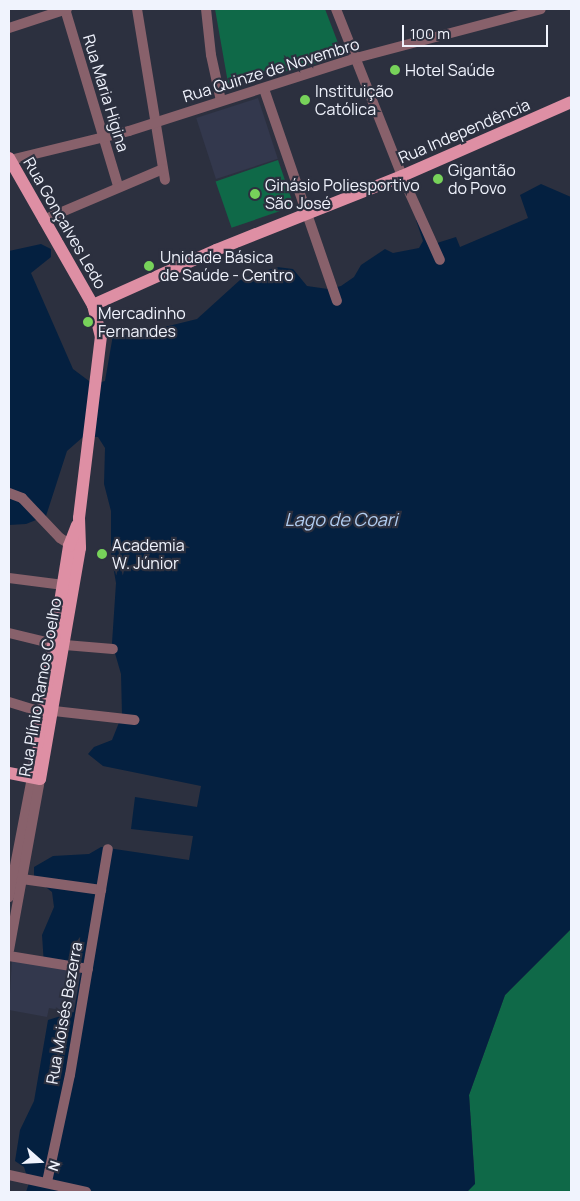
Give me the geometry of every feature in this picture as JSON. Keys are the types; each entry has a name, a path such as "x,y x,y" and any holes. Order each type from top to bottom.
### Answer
{"main road":[{"name":"Rua Independência","path":"93,305 216,250 402,176 571,102"},
{"name":"Rua Gonçalves Ledo","path":"9,159 93,305 101,336 75,547"},
{"name":"Rua Plínio Ramos Coelho","path":"60,644 64,585 75,547"},
{"name":"Rua Plínio Ramos Coelho","path":"36,778 75,547"},
{"path":"9,773 36,778"}],"street":[{"path":"9,28 65,9"},
{"name":"Rua Maria Higina","path":"65,9 118,186"},
{"path":"138,9 154,123 165,180"},
{"path":"206,9 211,55 221,100"},
{"path":"336,9 402,176 440,260"},
{"name":"Rua Quinze de Novembro","path":"9,159 104,137 154,123 356,58 541,9"},
{"path":"264,88 337,301"},
{"path":"43,220 118,186 163,169"},
{"path":"9,493 22,498 75,547"},
{"path":"9,578 64,585"},
{"path":"9,633 60,644 113,650"},
{"path":"9,702 48,712 134,720"},
{"name":"Rua Plínio Ramos Coelho","path":"9,950 22,879 36,778"},
{"name":"Rua Plínio Ramos Coelho","path":"9,897 36,778"},
{"name":"Rua Moisés Bezerra","path":"47,1182 88,969 108,849"},
{"path":"22,879 101,890"},
{"path":"9,956 88,969"},
{"path":"9,1175 86,1192"}],"shaded area":[{"path":"258,98 278,159 216,179 196,118"},
{"path":"12,959 81,971 73,1012 49,1008 47,1017 9,1010"}],"green space":[{"path":"215,9 325,9 343,56 276,74 274,68 228,83"},
{"name":"Ginásio Poliesportivo São José","path":"278,160 294,206 232,228 216,181"},
{"path":"571,929 571,1192 467,1192 475,1183 469,1095 505,995"}],"water":[{"name":"Lago de Coari","path":"541,184 571,197 571,929 505,995 469,1095 475,1184 467,1192 26,1192 29,1183 24,1167 15,1161 20,1130 34,1101 48,1020 74,1012 81,972 44,965 42,935 54,907 52,892 34,878 34,867 53,856 89,854 101,847 189,860 193,836 131,829 135,797 197,807 201,786 103,766 88,754 94,747 112,740 122,715 121,674 112,643 116,583 111,554 111,511 104,484 105,448 98,437 83,437 67,451 46,516 26,524 9,525 9,251 41,244 51,249 51,257 31,273 73,369 93,384 105,381 113,335 132,335 197,319 240,280 277,267 293,269 307,286 328,289 341,286 354,277 361,265 385,249 393,253 419,248 423,241 416,220 421,217 437,243 456,237 460,247 528,218 520,195"}],"place":[{"name":"Hotel Saúde","path":"395,70"},
{"name":"Instituição Católica","path":"305,100"},
{"name":"Gigantão do Povo","path":"438,179"},
{"name":"Ginásio Poliesportivo São José","path":"255,194"},
{"name":"Unidade Básica de Saúde - Centro","path":"149,266"},
{"name":"Mercadinho Fernandes","path":"88,322"},
{"name":"Academia W. Júnior","path":"102,554"}]}
